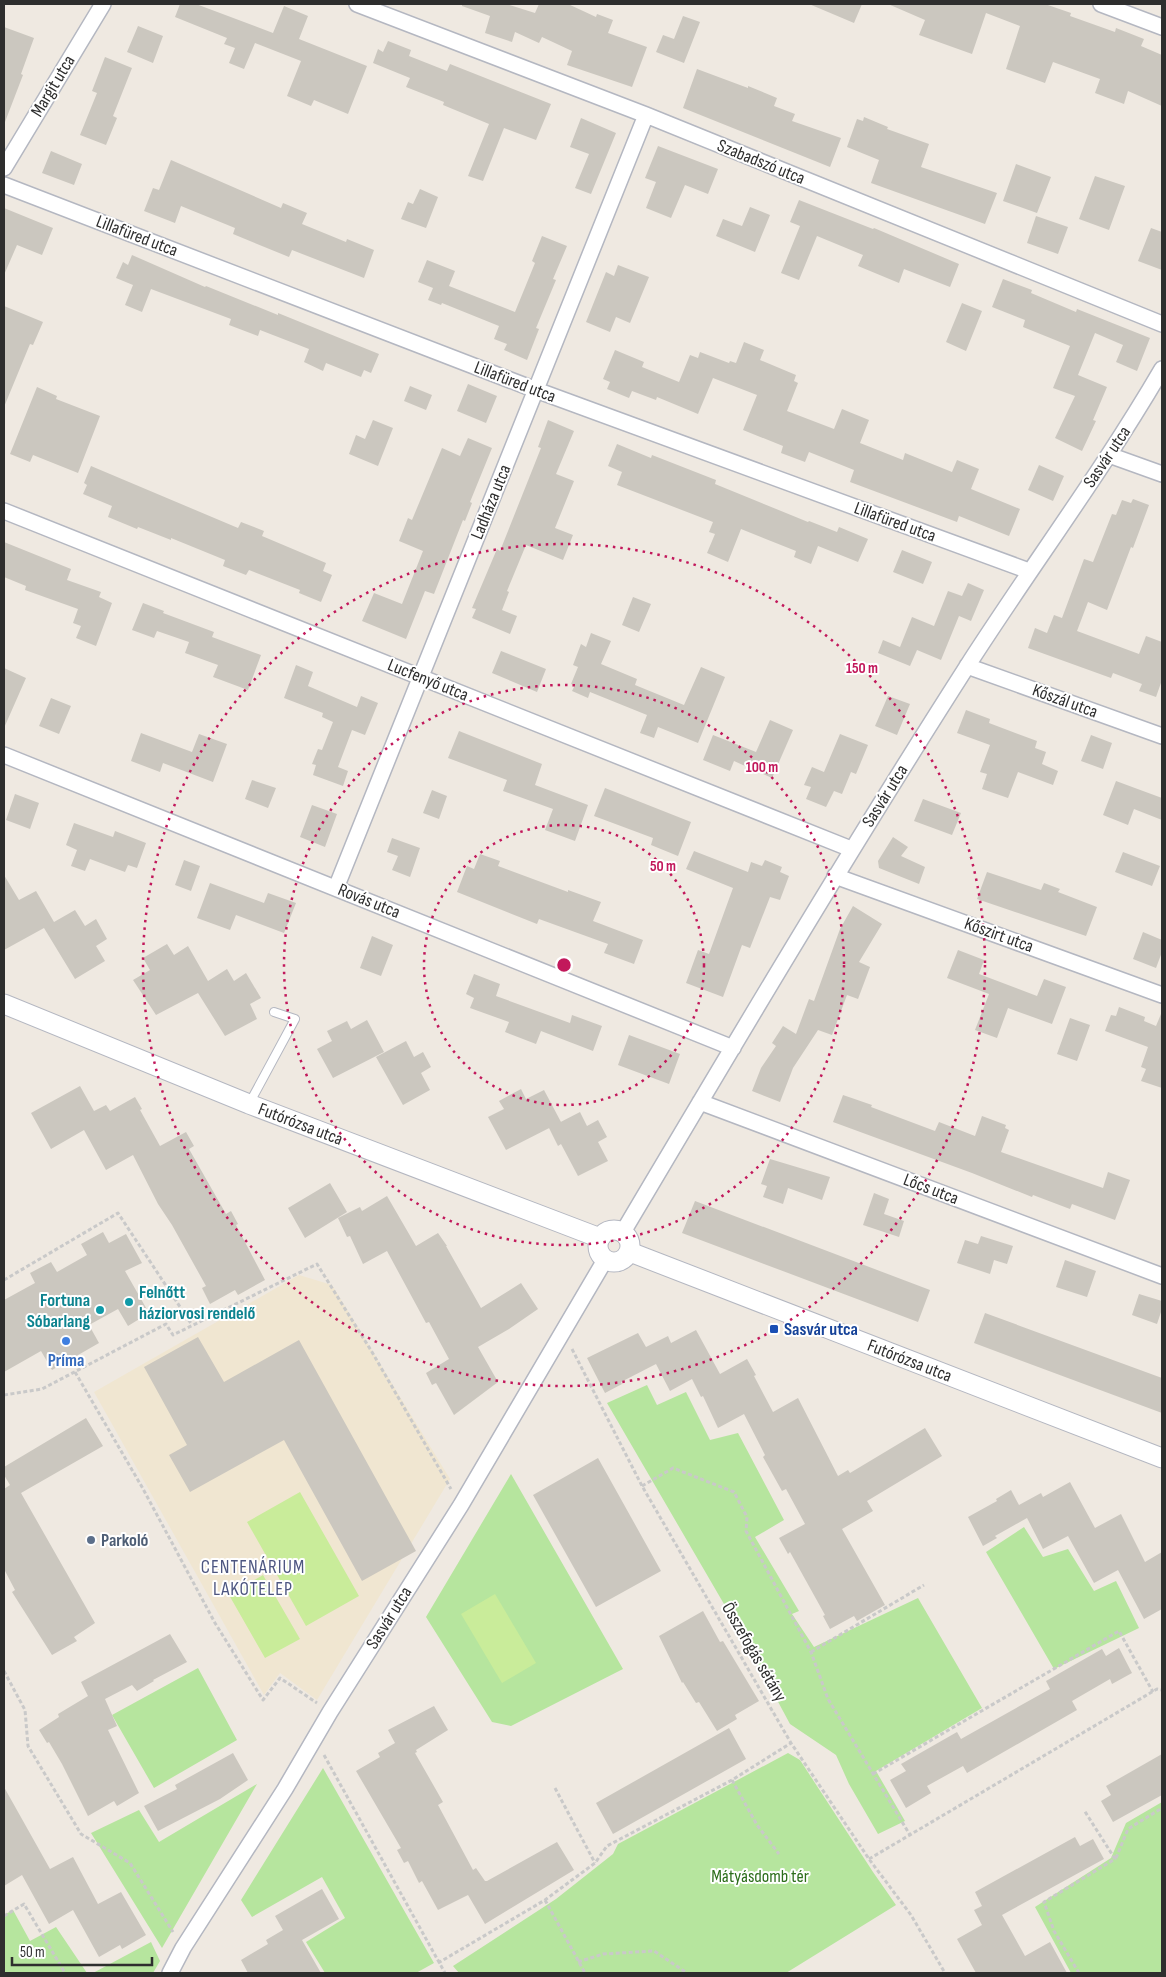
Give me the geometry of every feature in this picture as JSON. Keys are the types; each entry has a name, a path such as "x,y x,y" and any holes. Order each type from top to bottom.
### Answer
{"street":[{"name":"Margit utca","path":"4,168 103,4"},
{"name":"Szabadszó utca","path":"357,4 646,115 1162,324"},
{"path":"1101,4 1162,27"},
{"name":"Ladháza utca","path":"336,888 646,115"},
{"name":"Lillafüred utca","path":"4,185 536,390 1029,572"},
{"name":"Sasvár utca","path":"624,1232 851,849 967,666 1109,455 1162,369"},
{"path":"1109,455 1162,474"},
{"name":"Lucfenyő utca","path":"4,511 851,849"},
{"name":"Kőszál utca","path":"967,666 1162,736"},
{"name":"Rovás utca","path":"4,755 733,1048"},
{"name":"Kőszirt utca","path":"835,876 1162,995"},
{"name":"Futórózsa utca","path":"4,1004 249,1104 600,1238"},
{"name":"Lőcs utca","path":"700,1102 1162,1276"},
{"path":"618,1230 624,1232 631,1243 630,1252 627,1257 619,1262 605,1260 598,1248 600,1238 608,1231 618,1230"},
{"name":"Futórózsa utca","path":"630,1252 1162,1458"},
{"name":"Sasvár utca","path":"170,1973 183,1948 285,1789 330,1712 461,1505 562,1330 605,1260"}],"lane":[{"path":"249,1104 294,1020 274,1012"}],"path":[{"path":"4,1280 118,1213 192,1325"},
{"path":"4,1395 42,1389 166,1324 173,1335 317,1264 372,1352 461,1505"},
{"name":"Összefogás sétány","path":"562,1330 642,1486 792,1743 869,1859 911,1915 945,1973"},
{"path":"74,1372 142,1487 215,1623 264,1700 280,1678 330,1712"},
{"path":"642,1486 674,1468 734,1492 748,1517 746,1531 811,1652 828,1699 910,1835"},
{"path":"811,1652 924,1585"},
{"path":"873,1774 1119,1631 1153,1692"},
{"path":"4,1671 25,1710 28,1746 81,1834 130,1862 183,1948"},
{"path":"869,1859 1157,1689 1162,1690"},
{"path":"314,1739 445,1973"},
{"path":"438,1963 545,1900 595,1863 607,1846 732,1780 792,1743"},
{"path":"732,1780 757,1825 779,1854"},
{"path":"555,1788 595,1863"},
{"path":"1079,1973 1054,1931 1044,1902 1115,1859 1128,1829 1162,1808"},
{"path":"1084,1810 1115,1859"},
{"path":"545,1900 585,1973"},
{"path":"4,1916 24,1904 65,1973"},
{"path":"578,1962 603,1954 654,1951 687,1973"}],"shaded area":[{"path":"299,1275 332,1285 450,1479 317,1700 280,1673 264,1695 94,1392"}],"green space":[{"path":"647,1385 657,1405 686,1392 710,1440 738,1433 784,1520 755,1537 799,1611 792,1614 814,1647 918,1598 982,1708 876,1771 905,1821 878,1834 849,1784 836,1755 790,1724 742,1635 607,1403"},
{"path":"511,1474 623,1669 511,1726 492,1722 426,1617"},
{"path":"300,1492 359,1596 306,1626 247,1522"},
{"path":"1024,1527 1043,1557 1068,1549 1094,1591 1116,1581 1139,1628 1054,1669 986,1552"},
{"path":"263,1575 300,1639 265,1658 229,1595"},
{"path":"495,1594 536,1663 502,1683 461,1614"},
{"path":"198,1668 237,1740 154,1788 112,1715"},
{"name":"Mátyásdomb tér","path":"788,1753 800,1760 896,1905 786,1973 459,1973 453,1966 556,1899 613,1854 618,1844"},
{"path":"323,1768 434,1963 416,1973 325,1973 306,1942 345,1918 322,1877 252,1917 241,1900"},
{"path":"257,1784 162,1948 91,1833 139,1810 159,1842"},
{"path":"1162,1802 1162,1973 1071,1973 1035,1907 1111,1858 1126,1823"},
{"path":"13,1910 30,1941 56,1927 87,1973 4,1973 4,1915"},
{"path":"151,1942 160,1961 153,1973 93,1973"}],"building":[{"path":"180,4 196,4 273,33 284,6 308,16 299,39 367,66 348,114 314,100 311,106 287,96 301,61 255,43 244,69 229,63 235,48 224,44 227,38 175,17"},
{"path":"462,4 506,4 535,13 539,4 568,4 596,17 597,14 613,20 608,33 647,47 632,87 567,65 572,51 542,37 539,43 515,32 512,42 485,33 490,16 462,6"},
{"path":"809,4 862,4 854,23"},
{"path":"888,4 1045,4 1071,13 1070,16 1115,32 1116,28 1144,39 1141,46 1162,55 1162,106 1128,91 1124,104 1095,93 1100,79 1053,62 1045,83 1006,69 1020,26 986,13 972,54 919,35 925,20"},
{"path":"683,16 700,22 684,63 656,52 663,35 674,39"},
{"path":"138,26 163,36 153,63 127,52"},
{"path":"4,27 34,38 21,74 23,75 5,122"},
{"path":"388,41 411,50 409,56 447,71 450,64 551,104 536,140 504,128 483,181 468,176 489,124 443,105 444,102 406,87 410,78 373,63 378,49 383,52"},
{"path":"105,57 132,68 113,116 117,118 106,145 80,135 97,93 92,91"},
{"path":"697,69 777,98 774,106 795,114 792,121 841,138 830,167 683,108"},
{"path":"864,117 888,127 887,129 929,144 921,167 997,193 985,224 871,183 879,160 847,147 857,119 863,121"},
{"path":"581,118 616,133 591,194 575,188 589,154 570,147"},
{"path":"658,146 718,169 708,194 685,185 671,218 646,208 656,182 645,178"},
{"path":"51,151 82,164 74,185 42,173"},
{"path":"171,160 281,208 283,203 307,213 302,224 346,242 347,239 374,250 364,278 292,250 289,257 233,234 235,228 181,206 175,223 144,211 153,188 159,190"},
{"path":"1016,164 1051,177 1037,213 1003,201"},
{"path":"1095,176 1125,186 1109,230 1079,219"},
{"path":"420,189 438,197 426,228 401,219 408,202 413,204"},
{"path":"799,200 874,228 959,264 950,287 904,269 899,283 858,266 863,255 817,236 799,280 781,273 800,226 790,222"},
{"path":"750,207 770,215 755,252 716,236 723,219 742,226"},
{"path":"4,208 53,228 42,255 17,245 4,275"},
{"path":"1036,216 1068,227 1058,254 1027,243"},
{"path":"1151,228 1162,232 1162,270 1138,261"},
{"path":"542,236 567,246 553,279 556,280 536,328 539,329 527,360 504,350 507,344 494,339 499,326 442,303 441,305 428,300 433,288 418,282 427,260 455,271 449,286 515,312 535,263 532,261"},
{"path":"132,255 205,287 278,315 278,313 379,354 371,373 364,370 361,377 326,363 323,371 304,362 309,349 260,330 258,336 229,325 231,319 151,289 142,312 125,305 133,285 116,278 123,262 128,265"},
{"path":"618,265 649,277 630,323 616,317 610,332 586,322 606,272 614,276"},
{"path":"1003,279 1032,290 1031,293 1076,312 1077,309 1150,338 1137,371 1116,362 1123,345 1095,333 1078,375 1107,387 1093,420 1096,421 1082,451 1055,438 1075,396 1053,388 1070,346 1023,327 1025,320 992,307"},
{"path":"962,303 982,311 966,351 946,342"},
{"path":"4,306 43,322 33,345 30,344 4,407"},
{"path":"744,342 764,350 760,360 796,375 794,381 798,383 787,411 834,429 842,409 869,420 860,443 903,460 905,453 952,472 957,460 979,469 971,489 1020,509 1009,536 959,516 957,522 850,482 854,470 809,452 805,462 781,453 783,446 743,430 757,395 713,378 698,414 657,397 656,400 632,391 629,398 607,389 610,382 603,379 615,350 644,362 642,367 679,382 690,355 698,358 700,352 729,363 730,361 736,363"},
{"path":"468,384 497,396 486,423 457,411"},
{"path":"410,386 432,395 426,410 404,401"},
{"path":"37,387 57,396 56,399 100,416 78,473 33,455 30,462 10,454"},
{"path":"373,420 393,428 378,466 349,454 356,435 365,439"},
{"path":"548,420 574,431 556,474 574,481 555,528 573,535 563,560 526,545 507,591 509,592 502,610 517,616 510,634 472,618 476,609 472,608 497,549 500,551 541,448 538,447"},
{"path":"468,438 492,448 470,502 472,503 465,521 463,520 434,594 425,591 406,639 362,621 374,593 402,604 423,551 399,541 408,518 412,520 442,448 460,456"},
{"path":"617,444 651,458 652,455 716,480 715,484 808,522 837,532 839,527 868,539 858,562 818,546 811,564 794,557 796,551 741,529 728,562 707,553 715,534 709,532 713,522 617,485 622,472 608,466"},
{"path":"1039,465 1064,476 1053,501 1028,490"},
{"path":"91,466 238,528 241,522 264,531 262,536 326,563 323,571 332,575 321,602 299,593 300,590 249,570 246,575 223,566 225,560 171,538 171,540 138,527 137,529 108,517 112,506 83,494 87,485 84,483"},
{"path":"1133,499 1149,505 1107,610 1088,602 1077,631 1139,654 1146,636 1162,642 1162,680 1156,697 1139,691 1142,684 1113,673 1111,678 1028,648 1035,628 1047,633 1054,615 1062,618 1084,559 1093,562 1112,514 1116,515 1122,500 1131,503"},
{"path":"4,542 71,569 67,580 101,592 99,597 112,603 96,646 76,638 81,626 73,623 78,609 25,590 26,586 4,577"},
{"path":"902,550 932,562 923,584 893,572"},
{"path":"968,583 984,590 971,621 959,616 941,660 917,650 910,666 878,653 883,640 900,647 912,617 934,626 948,591 962,596"},
{"path":"633,597 651,604 639,632 622,625"},
{"path":"143,603 164,611 163,613 214,632 212,637 261,655 248,690 213,677 218,665 185,653 189,642 157,631 154,638 132,630"},
{"path":"591,633 611,641 601,664 637,679 635,685 684,705 701,667 725,677 698,743 658,727 654,738 640,733 647,715 590,692 588,698 572,691 575,685 571,684 578,667 573,665 581,644 586,647"},
{"path":"501,651 546,669 537,692 492,673"},
{"path":"296,665 313,672 308,686 357,707 361,696 378,703 365,735 352,730 338,767 348,771 343,786 313,775 316,765 312,764 318,749 322,750 333,722 322,717 323,713 284,698"},
{"path":"4,668 26,678 4,728"},
{"path":"888,696 910,704 897,735 875,726"},
{"path":"51,698 71,706 59,734 39,726"},
{"path":"966,710 990,719 989,723 1037,741 1035,748 1046,752 1042,764 1058,771 1053,785 1018,772 1008,798 982,789 987,774 980,772 990,745 957,733"},
{"path":"770,720 793,730 772,778 734,761 730,771 703,760 713,735 756,752"},
{"path":"459,731 542,764 535,785 588,805 575,841 545,830 553,809 503,791 507,780 448,758"},
{"path":"141,733 192,752 199,734 227,744 213,782 163,763 160,772 131,761"},
{"path":"840,734 868,745 856,774 851,772 842,794 834,791 826,807 806,799 811,787 804,785 812,767 824,772"},
{"path":"1091,735 1112,743 1103,769 1081,761"},
{"path":"252,780 276,788 268,808 245,799"},
{"path":"1116,781 1162,798 1162,820 1134,809 1128,825 1103,815"},
{"path":"605,788 691,822 678,856 651,845 653,838 594,816"},
{"path":"432,790 447,796 439,819 423,813"},
{"path":"15,794 39,803 30,829 6,820"},
{"path":"923,799 961,813 952,835 914,821"},
{"path":"312,805 337,814 325,847 300,837"},
{"path":"74,823 113,837 115,831 146,843 137,868 128,865 125,872 90,859 85,871 71,866 77,850 66,845"},
{"path":"893,837 908,847 901,856 925,867 919,884 879,868 878,861"},
{"path":"392,838 420,848 410,877 392,870 398,856 387,852"},
{"path":"694,851 748,872 751,862 762,866 765,860 782,867 780,872 789,876 780,900 770,897 750,948 742,945 723,997 686,983 698,950 709,954 733,888 686,869"},
{"path":"1123,852 1160,866 1152,886 1115,872"},
{"path":"480,854 500,861 498,866 601,902 593,921 643,940 634,964 604,953 608,944 539,919 537,924 457,892 467,866 474,869"},
{"path":"184,860 200,866 191,891 175,885"},
{"path":"987,872 1041,890 1044,883 1060,889 1058,892 1097,907 1086,936 977,899"},
{"path":"4,875 19,900 36,891 54,922 75,910 85,926 96,919 107,939 96,946 105,961 75,979 44,928 4,950"},
{"path":"210,883 264,903 268,893 296,903 284,933 236,915 230,930 197,918"},
{"path":"853,906 882,924 859,962 870,967 858,999 847,995 832,1035 818,1030 793,1068 780,1102 752,1091 761,1068 776,1046 772,1043 783,1026 796,1034 809,999 814,1001 840,929"},
{"path":"1143,932 1162,940 1162,952 1156,968 1133,959"},
{"path":"372,936 393,945 381,976 360,968"},
{"path":"167,944 174,955 188,946 208,981 227,969 234,981 246,973 261,998 250,1004 257,1019 225,1036 198,993 156,1015 133,980 150,970 143,958"},
{"path":"958,950 984,960 979,974 1037,996 1044,979 1066,987 1052,1024 1008,1008 997,1038 975,1030 989,994 947,978"},
{"path":"474,974 500,984 496,996 570,1023 572,1015 602,1026 593,1051 541,1031 536,1044 505,1032 509,1022 470,1008 474,998 466,994"},
{"path":"1119,1007 1145,1017 1144,1021 1156,1026 1162,1014 1162,1088 1141,1081 1146,1069 1141,1067 1148,1047 1105,1031 1111,1015 1116,1016"},
{"path":"1070,1018 1090,1025 1077,1061 1057,1054"},
{"path":"367,1020 384,1052 333,1078 317,1049 332,1041 327,1031 347,1021 351,1029"},
{"path":"629,1035 680,1054 669,1084 618,1065"},
{"path":"406,1041 414,1057 423,1052 431,1067 421,1073 430,1090 403,1105 376,1057"},
{"path":"80,1086 94,1111 106,1105 110,1111 135,1097 160,1146 186,1132 194,1146 189,1149 226,1214 231,1211 238,1224 236,1225 265,1280 238,1295 235,1290 210,1304 202,1288 206,1286 158,1204 133,1155 106,1170 84,1130 51,1149 31,1113"},
{"path":"521,1089 526,1099 544,1090 561,1122 506,1150 488,1117 504,1109 499,1101"},
{"path":"843,1095 935,1131 939,1122 975,1136 982,1116 1006,1125 1005,1128 1009,1130 1001,1152 1103,1188 1108,1172 1130,1180 1115,1220 1072,1204 1070,1209 1033,1195 1032,1197 833,1122"},
{"path":"580,1112 587,1126 598,1120 607,1137 598,1142 608,1161 578,1176 561,1144 558,1146 549,1128"},
{"path":"770,1159 830,1177 822,1200 788,1188 783,1204 763,1197 767,1186 761,1184"},
{"path":"330,1183 347,1212 305,1238 288,1208"},
{"path":"874,1193 889,1199 884,1214 904,1221 899,1237 863,1225"},
{"path":"387,1196 416,1246 438,1233 481,1308 521,1283 538,1309 478,1347 498,1382 454,1415 436,1383 432,1385 426,1373 449,1359 429,1322 426,1323 387,1251 363,1264 350,1236 347,1237 338,1218 360,1207 362,1211"},
{"path":"695,1201 930,1290 918,1322 682,1233"},
{"path":"103,1232 109,1243 126,1234 142,1263 125,1271 149,1313 128,1326 118,1309 89,1325 99,1343 52,1370 41,1351 4,1372 4,1300 35,1283 30,1273 51,1262 57,1272 87,1255 81,1244"},
{"path":"981,1236 1013,1246 1007,1264 994,1260 990,1274 957,1263 965,1240 978,1244"},
{"path":"1065,1260 1096,1271 1087,1297 1056,1287"},
{"path":"1139,1294 1162,1301 1162,1309 1157,1324 1132,1315"},
{"path":"985,1313 1162,1378 1162,1413 974,1343"},
{"path":"696,1330 720,1374 747,1359 773,1412 798,1398 838,1476 848,1470 850,1473 925,1428 942,1456 867,1501 873,1511 842,1529 885,1605 857,1621 854,1616 830,1629 823,1616 825,1615 790,1552 788,1554 779,1538 805,1524 786,1489 782,1491 763,1457 765,1455 744,1414 718,1428 703,1396 701,1397 692,1379 670,1391 656,1364 621,1382 622,1384 605,1393 587,1358 638,1333 646,1347 668,1336 671,1343"},
{"path":"198,1337 224,1382 299,1340 416,1551 362,1581 284,1440 190,1492 169,1455 187,1445 144,1367"},
{"path":"86,1418 103,1446 21,1493 95,1623 74,1637 77,1641 52,1655 12,1592 15,1590 4,1569 4,1489 10,1485 4,1475 4,1467"},
{"path":"598,1458 661,1571 596,1607 533,1495"},
{"path":"1070,1482 1095,1528 1121,1514 1145,1562 1162,1552 1162,1609 1144,1619 1118,1570 1094,1583 1068,1536 1043,1549 1027,1518 995,1536 997,1538 983,1546 968,1517 997,1501 996,1499 1011,1490 1019,1505 1041,1493 1043,1497"},
{"path":"703,1611 720,1642 723,1641 759,1701 735,1715 737,1719 717,1731 699,1702 696,1703 682,1683 659,1636"},
{"path":"170,1634 187,1662 137,1691 132,1685 105,1699 117,1726 108,1730 139,1793 117,1806 114,1801 88,1816 62,1764 49,1742 47,1743 39,1730 59,1717 58,1714 88,1696 81,1682"},
{"path":"1119,1648 1132,1673 1112,1684 1110,1679 1072,1701 1077,1710 967,1773 963,1766 927,1786 931,1793 906,1808 890,1780 906,1771 901,1764 957,1732 961,1739 1050,1689 1046,1681 1102,1649 1106,1656"},
{"path":"434,1706 448,1730 416,1750 417,1752 415,1753 443,1802 438,1805 473,1870 476,1868 485,1881 487,1881 557,1842 574,1870 485,1924 468,1895 438,1910 422,1881 419,1883 408,1861 404,1863 397,1850 401,1848 356,1771 380,1757 378,1753 395,1743 388,1730"},
{"path":"729,1728 746,1759 613,1834 596,1803"},
{"path":"233,1753 248,1780 220,1799 158,1831 144,1806 177,1789 175,1785"},
{"path":"1162,1754 1162,1795 1113,1822 1101,1801 1111,1795 1106,1786"},
{"path":"4,1787 50,1869 73,1857 98,1904 121,1892 146,1935 122,1949 120,1945 99,1957 73,1910 49,1924 22,1875 4,1886"},
{"path":"1075,1837 1080,1846 1093,1839 1104,1859 1002,1915 1025,1956 1050,1942 1067,1973 976,1973 957,1939 982,1925 974,1910 982,1906 975,1892"},
{"path":"322,1889 339,1919 302,1940 321,1973 248,1973 241,1960 268,1944 266,1940 283,1930 275,1916"}],"place":[{"name":"Felnőtt háziorvosi rendelő","path":"129,1302"},
{"name":"Fortuna Sóbarlang","path":"100,1310"},
{"name":"Sasvár utca","path":"774,1329"},
{"name":"Príma","path":"66,1341"},
{"name":"Parkoló","path":"91,1540"}],"district":[{"name":"CENTENÁRIUM LAKÓTELEP","path":"253,1578"}]}
